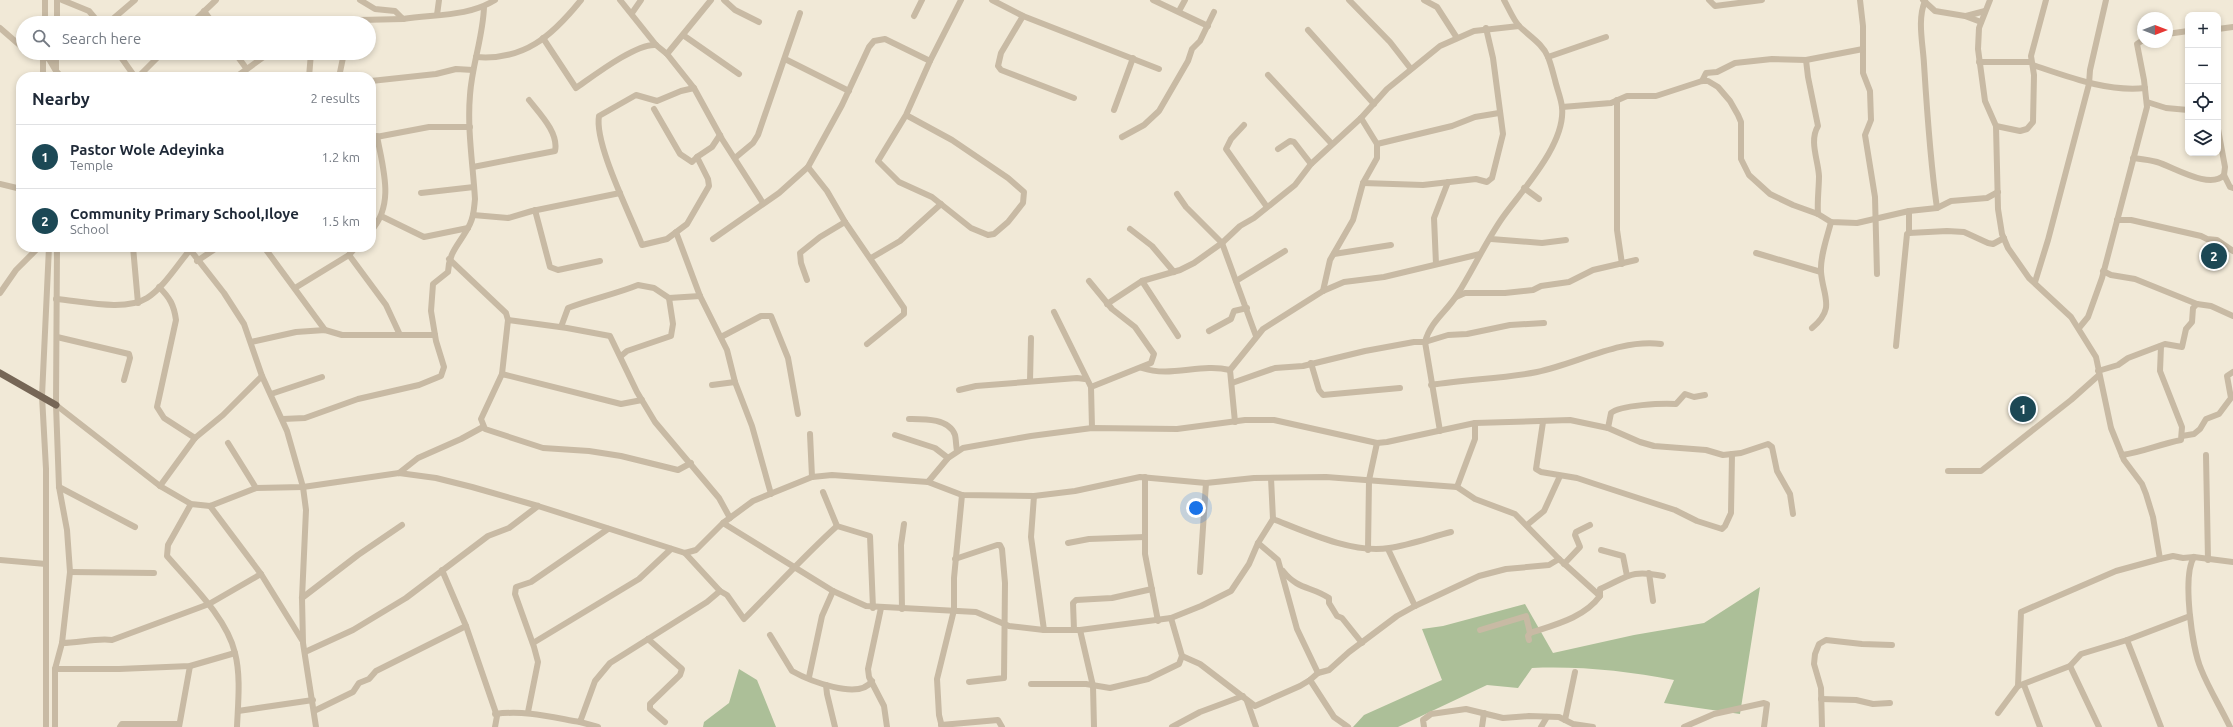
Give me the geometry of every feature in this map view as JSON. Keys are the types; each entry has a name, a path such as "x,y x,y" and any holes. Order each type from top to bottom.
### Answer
{"main road":[{"path":"0,372 56,405"}],"street":[{"path":"45,0 45,16"},
{"path":"57,0 57,16"},
{"path":"62,0 81,6 89,11 93,16"},
{"path":"116,16 134,0"},
{"path":"199,16 216,0"},
{"path":"360,0 370,2 375,9 395,12 403,19"},
{"path":"438,15 439,0"},
{"path":"376,20 403,19 438,15 484,7 495,0"},
{"path":"476,56 492,58 510,56 535,45 560,24 581,0"},
{"path":"620,0 632,13 656,45 667,54 694,88 720,135 763,203"},
{"path":"632,13 641,0"},
{"path":"667,54 711,0"},
{"path":"724,0 735,10 759,22"},
{"path":"914,16 922,0"},
{"path":"906,115 952,140 1020,187 1025,197 1023,203 1008,222 994,234 988,235 976,231 932,197 900,182 878,161 906,115 930,61 961,0"},
{"path":"992,0 1023,16 1045,23 1103,48 1159,69"},
{"path":"1153,0 1208,26"},
{"path":"1179,11 1185,0"},
{"path":"1349,0 1390,42 1411,69"},
{"path":"1424,0 1437,7 1457,38"},
{"path":"1440,431 1431,385 1425,342 1427,334 1440,314 1456,297 1503,217 1519,198 1524,188 1552,147 1560,124 1562,107 1548,57 1542,47 1519,26 1504,0"},
{"path":"1709,0 1715,6 1762,0"},
{"path":"1860,0 1863,73 1870,91 1871,120 1865,135 1877,218 1877,274"},
{"path":"1924,0 1935,12 1965,16 1982,22"},
{"path":"1924,0 1921,10 1924,74 1930,157 1937,208"},
{"path":"1990,0 1985,11 1978,36 1979,62 1985,101 1996,126 1999,222 2004,238 2025,272 2071,317 2096,357 2098,373 2111,428 2122,455 2146,494 2153,516 2160,559"},
{"path":"1996,126 2020,132 2027,129 2033,122 2032,63 2036,33 2046,0"},
{"path":"2035,282 2048,240 2090,84 2090,70 2106,0"},
{"path":"283,419 305,418 358,399 419,385 441,376 444,367 435,335 431,311 433,284 448,272 449,259 468,228 473,215 474,187 469,96 483,24 484,7"},
{"path":"204,11 208,16"},
{"path":"1965,16 1985,11"},
{"path":"1122,137 1144,125 1159,111 1208,26 1214,12"},
{"path":"735,158 753,143 758,135 800,13"},
{"path":"1023,16 1001,53 998,66 1001,70 1074,98"},
{"path":"1107,304 1142,281 1174,272 1194,263 1222,243 1240,226 1254,218 1295,185 1310,164 1331,143 1361,118 1411,69 1440,46 1457,38 1486,28 1519,26"},
{"path":"2221,29 2233,27"},
{"path":"0,28 16,42"},
{"path":"1363,183 1423,185 1476,179 1486,182 1492,178 1503,134 1499,113 1493,58 1486,28"},
{"path":"1308,30 1374,104"},
{"path":"2173,33 2185,31"},
{"path":"683,35 739,74"},
{"path":"1548,57 1606,37"},
{"path":"543,38 576,88 600,70 631,52 650,44 656,45"},
{"path":"713,239 763,203 780,193 808,168 849,91 869,47 878,39 893,42 930,61"},
{"path":"2079,328 2088,317 2103,271 2118,220 2147,107 2138,48"},
{"path":"1705,81 1706,73 1717,72 1735,63 1772,59 1806,60 1863,49"},
{"path":"1114,110 1133,58"},
{"path":"785,59 849,91"},
{"path":"43,60 43,72"},
{"path":"49,60 53,63 55,72"},
{"path":"56,60 56,72"},
{"path":"123,60 131,72"},
{"path":"143,72 155,60"},
{"path":"240,60 246,68"},
{"path":"242,72 258,60"},
{"path":"310,72 311,60"},
{"path":"340,72 343,60"},
{"path":"1806,60 1818,126 1815,132 1815,153 1819,175 1818,214"},
{"path":"1979,62 2032,63 2090,84 2137,89 2145,88"},
{"path":"376,80 436,74 456,69 473,70"},
{"path":"1268,74 1331,143"},
{"path":"1562,107 1611,103 1627,96 1656,96 1705,81 1718,87 1730,101 1738,115 1741,122 1741,159 1749,175 1770,194 1793,205 1818,214 1831,222 1857,223 1909,211 1937,208 1951,201 1988,198 1998,192"},
{"path":"694,88 681,91 657,101 636,95 599,116 600,136 620,193 642,245 667,239 687,224 708,191 708,179 697,157"},
{"path":"473,167 555,151 557,145 551,130 529,100"},
{"path":"1617,100 1617,230 1622,264"},
{"path":"2146,102 2166,108 2185,110"},
{"path":"654,110 680,154 692,162 712,147 720,135"},
{"path":"1377,144 1452,126 1474,117 1499,113"},
{"path":"1323,291 1334,254 1353,220 1363,183 1377,158 1377,144 1361,118"},
{"path":"1244,125 1230,139 1226,149 1267,207"},
{"path":"376,137 429,127 470,127"},
{"path":"1278,149 1290,141 1294,142 1310,164"},
{"path":"2221,143 2226,167 2224,175 2230,187 2233,188"},
{"path":"376,145 383,172 386,203 382,216 376,224"},
{"path":"2133,158 2157,162 2204,180 2218,179 2224,175"},
{"path":"808,168 828,191 845,222 904,308 904,314 901,317 867,344"},
{"path":"1436,264 1434,218 1448,182"},
{"path":"0,184 16,188"},
{"path":"421,193 474,187"},
{"path":"1524,188 1539,199"},
{"path":"473,215 508,218 535,210 620,193"},
{"path":"1177,194 1186,207 1222,243 1228,264 1247,308 1256,336"},
{"path":"1988,198 1998,203"},
{"path":"871,258 900,241 941,204"},
{"path":"535,210 550,267 558,270 600,261"},
{"path":"1896,346 1907,234 1909,233 1909,211"},
{"path":"382,216 424,237 468,228"},
{"path":"2118,220 2131,220 2201,236 2207,239 2213,239 2233,251"},
{"path":"807,280 801,263 800,253 820,237 845,222"},
{"path":"1812,328 1822,320 1827,304 1821,272 1822,256 1831,222"},
{"path":"1130,229 1152,246 1174,272"},
{"path":"1909,233 1946,231 1964,232 1994,244 2004,238"},
{"path":"676,232 700,296 727,350 735,382 752,426 771,494"},
{"path":"1491,239 1542,243 1566,240"},
{"path":"1334,254 1391,245"},
{"path":"1236,281 1285,251"},
{"path":"0,293 16,270 34,252"},
{"path":"46,727 46,468 42,396 49,252"},
{"path":"55,727 56,669 62,643 70,572 67,530 59,487 56,405 57,252"},
{"path":"133,252 138,303"},
{"path":"56,299 116,305 138,303 159,287 186,252"},
{"path":"192,252 237,312 251,342 262,376 283,419 303,488 306,510 302,598 303,643 316,727"},
{"path":"198,261 211,252"},
{"path":"268,252 325,330"},
{"path":"295,288 352,252"},
{"path":"1756,253 1821,272"},
{"path":"1235,422 1230,370 1256,336 1279,318 1323,291 1344,282 1384,277 1480,254"},
{"path":"349,255 386,305 400,335"},
{"path":"449,259 506,312 508,320 502,374 481,420 483,427"},
{"path":"1456,297 1465,293 1505,293 1533,290 1541,286 1569,282 1593,270 1636,260"},
{"path":"2103,271 2111,275 2135,279 2197,304 2211,306 2233,316"},
{"path":"1089,281 1107,304 1139,333 1154,354 1151,363 1152,371"},
{"path":"1142,281 1178,336"},
{"path":"561,327 568,308 596,297 627,290 638,285 654,288 669,298 700,296"},
{"path":"159,287 168,296 174,306 176,320 157,408 164,418 195,438"},
{"path":"621,356 627,351 671,336 673,324 669,298"},
{"path":"1948,471 1981,471 2071,400 2098,373 2118,365 2128,358 2165,344 2182,347 2186,329 2192,322 2193,308 2197,304"},
{"path":"1209,330 1231,319 1234,311 1247,308"},
{"path":"1054,312 1066,333 1085,379 1091,387 1092,428"},
{"path":"721,337 761,316 771,316 788,358 798,414"},
{"path":"508,320 561,327 610,336 642,400 655,422 719,498 730,518"},
{"path":"1232,383 1275,368 1291,368 1365,351 1414,342 1425,342 1448,335 1467,334 1510,326 1544,323"},
{"path":"251,342 296,332 325,330 342,335 435,335"},
{"path":"57,337 129,354 130,358 124,380"},
{"path":"1030,381 1031,338"},
{"path":"1431,385 1460,380 1497,379 1537,372 1566,365 1607,350 1644,342 1661,344"},
{"path":"615,344 627,351"},
{"path":"2122,455 2142,452 2163,443 2181,440 2182,427 2160,371 2160,346"},
{"path":"1091,387 1142,368 1151,363"},
{"path":"1311,363 1319,390 1323,395 1400,388"},
{"path":"1142,368 1152,371 1175,372 1212,367 1230,370"},
{"path":"2182,436 2194,434 2200,430 2206,419 2219,414 2230,398 2227,376 2233,372"},
{"path":"502,374 621,404 642,400"},
{"path":"160,486 195,438 213,425 262,376"},
{"path":"272,394 294,385 322,377"},
{"path":"959,390 976,386 1030,381 1077,378 1085,379"},
{"path":"712,385 735,382"},
{"path":"1608,428 1611,413 1617,409 1657,403 1676,404 1685,394 1694,397 1705,396"},
{"path":"56,405 160,486 191,504 210,506 256,488 303,488 399,473 436,478 538,506 685,553 720,590 727,595 744,619 783,581 794,566 837,526"},
{"path":"909,418 933,420 946,425 954,434 957,451"},
{"path":"928,482 948,458 957,451 1031,436 1092,428 1177,429 1235,422 1274,420 1370,440 1377,443 1474,423 1570,420 1608,428 1640,442 1654,446 1706,450 1723,455 1750,451 1764,444 1770,445 1773,450 1777,471 1790,494 1793,514"},
{"path":"1543,422 1536,469 1541,472 1577,478 1675,510 1697,521 1722,529 1726,526 1730,513 1732,454"},
{"path":"1457,488 1475,439 1474,423"},
{"path":"399,473 418,458 442,448 483,427 543,448 590,451 621,456 678,470 691,464"},
{"path":"810,434 812,477"},
{"path":"896,435 935,448 948,458"},
{"path":"228,443 256,488"},
{"path":"1368,550 1369,480 1377,443"},
{"path":"2206,455 2208,560"},
{"path":"685,553 696,550 723,523 753,501 812,477 832,475 928,482 962,495 1034,496 1075,491 1144,477 1206,483 1271,478 1369,480 1410,485 1457,488 1475,499 1515,514 1558,559 1600,596"},
{"path":"1527,525 1544,511 1560,476"},
{"path":"1144,477 1145,554 1158,621"},
{"path":"723,523 833,591 873,608 954,610 981,613 1003,624 1044,630 1077,630 1158,621 1171,618 1201,606 1231,591 1273,519 1271,478"},
{"path":"1200,572 1206,483"},
{"path":"59,487 135,527"},
{"path":"823,492 837,526"},
{"path":"962,495 955,559 954,610 937,679 939,715 942,726 998,720 1002,727"},
{"path":"1034,496 1031,537 1044,630"},
{"path":"191,504 168,545 167,556 209,604 224,628 235,653 238,711 237,727"},
{"path":"210,506 261,574 291,619 303,643"},
{"path":"305,652 352,630 406,598 488,536 509,528 538,506"},
{"path":"1273,519 1314,536 1368,550 1388,549 1452,532"},
{"path":"902,609 901,545 904,524"},
{"path":"302,598 358,555 402,525"},
{"path":"1564,564 1580,547 1575,535 1576,532 1590,525"},
{"path":"837,526 870,536 873,608"},
{"path":"528,712 538,667 533,643 515,594 516,587 530,582 608,529"},
{"path":"1068,543 1089,539 1145,537"},
{"path":"1258,543 1278,560 1282,570 1297,629 1318,673"},
{"path":"955,559 975,550 1000,545 1002,549 1005,583 1003,624 1004,678 969,682"},
{"path":"533,643 639,579 671,549"},
{"path":"1388,549 1415,606"},
{"path":"1601,550 1623,556 1627,576"},
{"path":"2040,727 2021,685 2021,612 2116,571 2160,559 2173,556 2233,562"},
{"path":"1182,656 1200,664 1255,706 1310,680 1318,673 1329,670 1349,652 1397,616 1415,606 1479,576 1506,569 1549,565 1558,559"},
{"path":"2193,559 2189,569 2190,616 2200,668 2230,727"},
{"path":"0,560 46,564"},
{"path":"442,570 466,626 495,714 495,727"},
{"path":"1282,570 1292,582 1322,593 1329,598 1329,603 1337,616 1342,618 1362,643"},
{"path":"70,572 154,573"},
{"path":"1530,633 1580,614 1591,608 1600,596 1600,589 1627,576 1639,572 1663,576"},
{"path":"1649,573 1653,601"},
{"path":"62,643 82,643 99,639 112,640 209,604 261,574"},
{"path":"1094,727 1093,686 1077,630 1073,604 1076,600 1112,598 1152,589"},
{"path":"580,722 599,676 614,660 707,602 720,590"},
{"path":"809,677 822,616 833,591"},
{"path":"881,608 868,663 869,677 884,706 887,727"},
{"path":"1480,630 1526,616 1530,633 1528,636 1529,640"},
{"path":"1998,713 2021,685 2070,666 2081,654 2127,640 2190,616"},
{"path":"1032,684 1086,684 1110,688 1148,679 1179,664 1182,656 1171,618"},
{"path":"314,711 352,692 358,683 370,679 376,671 466,626"},
{"path":"770,635 792,671 826,685 849,689 866,686 872,681"},
{"path":"648,640 682,669 680,675 650,704 650,709 665,722"},
{"path":"1822,727 1821,688 1814,664 1815,654 1819,644 1826,640 1862,644 1892,645"},
{"path":"2127,640 2161,727"},
{"path":"56,669 119,669 190,666 235,653"},
{"path":"120,727 122,724 179,726 190,666"},
{"path":"2070,666 2099,727"},
{"path":"1564,720 1575,672"},
{"path":"1310,680 1334,717 1348,727"},
{"path":"826,685 835,727"},
{"path":"1172,727 1200,712 1245,698"},
{"path":"1245,698 1256,727"},
{"path":"1821,699 1856,700 1873,704 1890,703"},
{"path":"238,711 313,700"},
{"path":"1684,727 1714,714 1764,703 1767,704 1764,727"},
{"path":"1424,727 1423,720 1431,714 1466,709 1503,718 1547,717 1564,720 1573,724 1593,727"},
{"path":"495,714 513,711 528,712 598,727"},
{"path":"1482,727 1484,713"},
{"path":"1541,727 1547,717"}],"green space":[{"path":"1760,587 1740,714 1664,703 1674,680 1603,670 1532,668 1518,688 1487,685 1398,727 1353,727 1364,715 1442,680 1422,629 1443,626 1525,604 1553,653 1634,635 1704,623"},
{"path":"739,669 757,680 776,727 703,727 704,722 729,703"}],"place":[{"name":"Community Primary School,Iloye","path":"2214,256"},
{"name":"Pastor Wole Adeyinka","path":"2023,409"}]}
